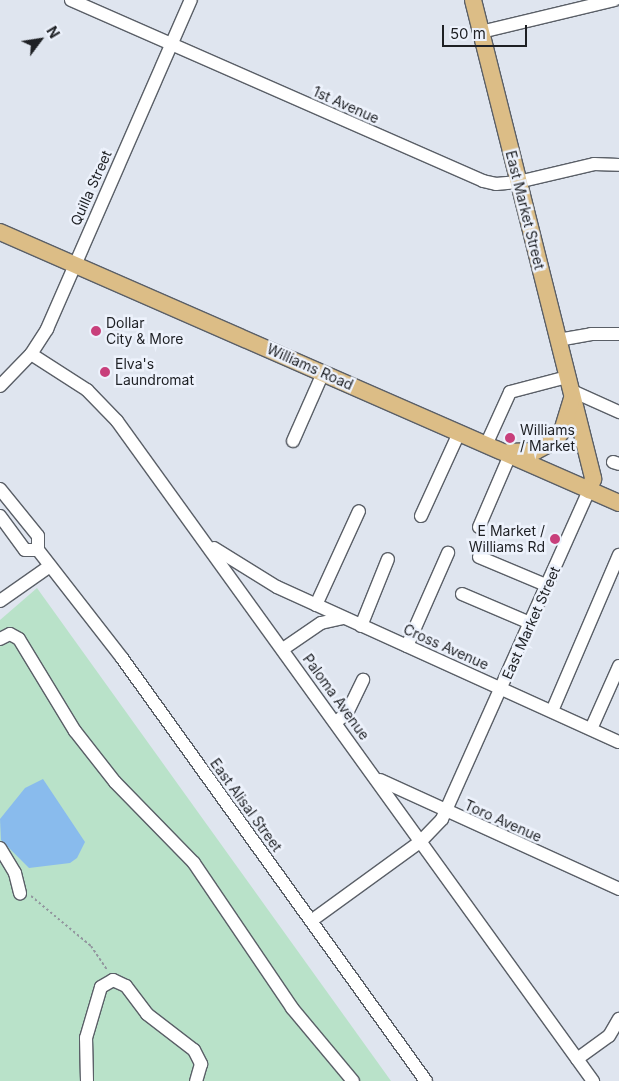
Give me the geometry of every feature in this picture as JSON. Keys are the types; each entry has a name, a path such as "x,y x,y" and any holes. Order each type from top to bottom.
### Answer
{"main road":[{"name":"East Market Street","path":"473,0 593,479 590,490"},
{"name":"Williams Road","path":"0,232 619,503"},
{"path":"506,454 536,450 551,444 562,431 570,388"}],"street":[{"name":"1st Avenue","path":"71,0 475,178 496,184 518,182 594,164 619,165"},
{"name":"Quilla Street","path":"2,381 32,354 47,329 74,263 191,0"},
{"path":"481,32 614,0"},
{"path":"558,340 591,334 619,334"},
{"name":"Paloma Avenue","path":"32,354 87,390 107,409 206,542 593,1081"},
{"path":"293,441 323,373"},
{"path":"486,445 510,392 570,388 619,412"},
{"path":"421,516 459,433"},
{"path":"479,527 506,454"},
{"name":"East Alisal Street","path":"0,489 38,536 38,550 122,658 426,1081"},
{"name":"East Market Street","path":"311,921 421,841 438,825 446,812 502,689 590,490"},
{"path":"316,606 360,510"},
{"name":"East Alisal Street","path":"0,516 25,550 38,550"},
{"path":"13,534 23,530 28,522"},
{"name":"Cross Avenue","path":"206,542 262,579 316,606 619,742"},
{"path":"407,646 448,553"},
{"path":"552,711 619,555"},
{"path":"479,556 546,586"},
{"path":"361,626 388,560"},
{"path":"0,601 50,566"},
{"path":"462,594 530,623"},
{"path":"283,649 320,623 343,618"},
{"path":"0,639 10,634 19,639 76,731 115,782 194,863 292,1008 353,1081"},
{"path":"591,729 619,666"},
{"path":"336,722 347,713 363,680"},
{"name":"Toro Avenue","path":"376,778 446,812 619,889"},
{"path":"0,848 19,887"},
{"path":"87,1081 86,1038 99,991 109,980 126,986 147,1014 190,1046 200,1061 196,1081"},
{"path":"577,1059 608,1036 619,1019"}],"path":[{"path":"19,887 99,954 109,980"}],"green space":[{"path":"37,588 391,1081 0,1081 0,620"}],"water":[{"path":"43,779 85,842 77,858 70,863 29,868 1,840 0,819 25,788"}],"place":[{"name":"Dollar City & More","path":"96,331"},
{"name":"Elva's Laundromat","path":"105,372"},
{"name":"Williams / Market","path":"510,438"},
{"name":"E Market / Williams Rd","path":"555,539"}]}
